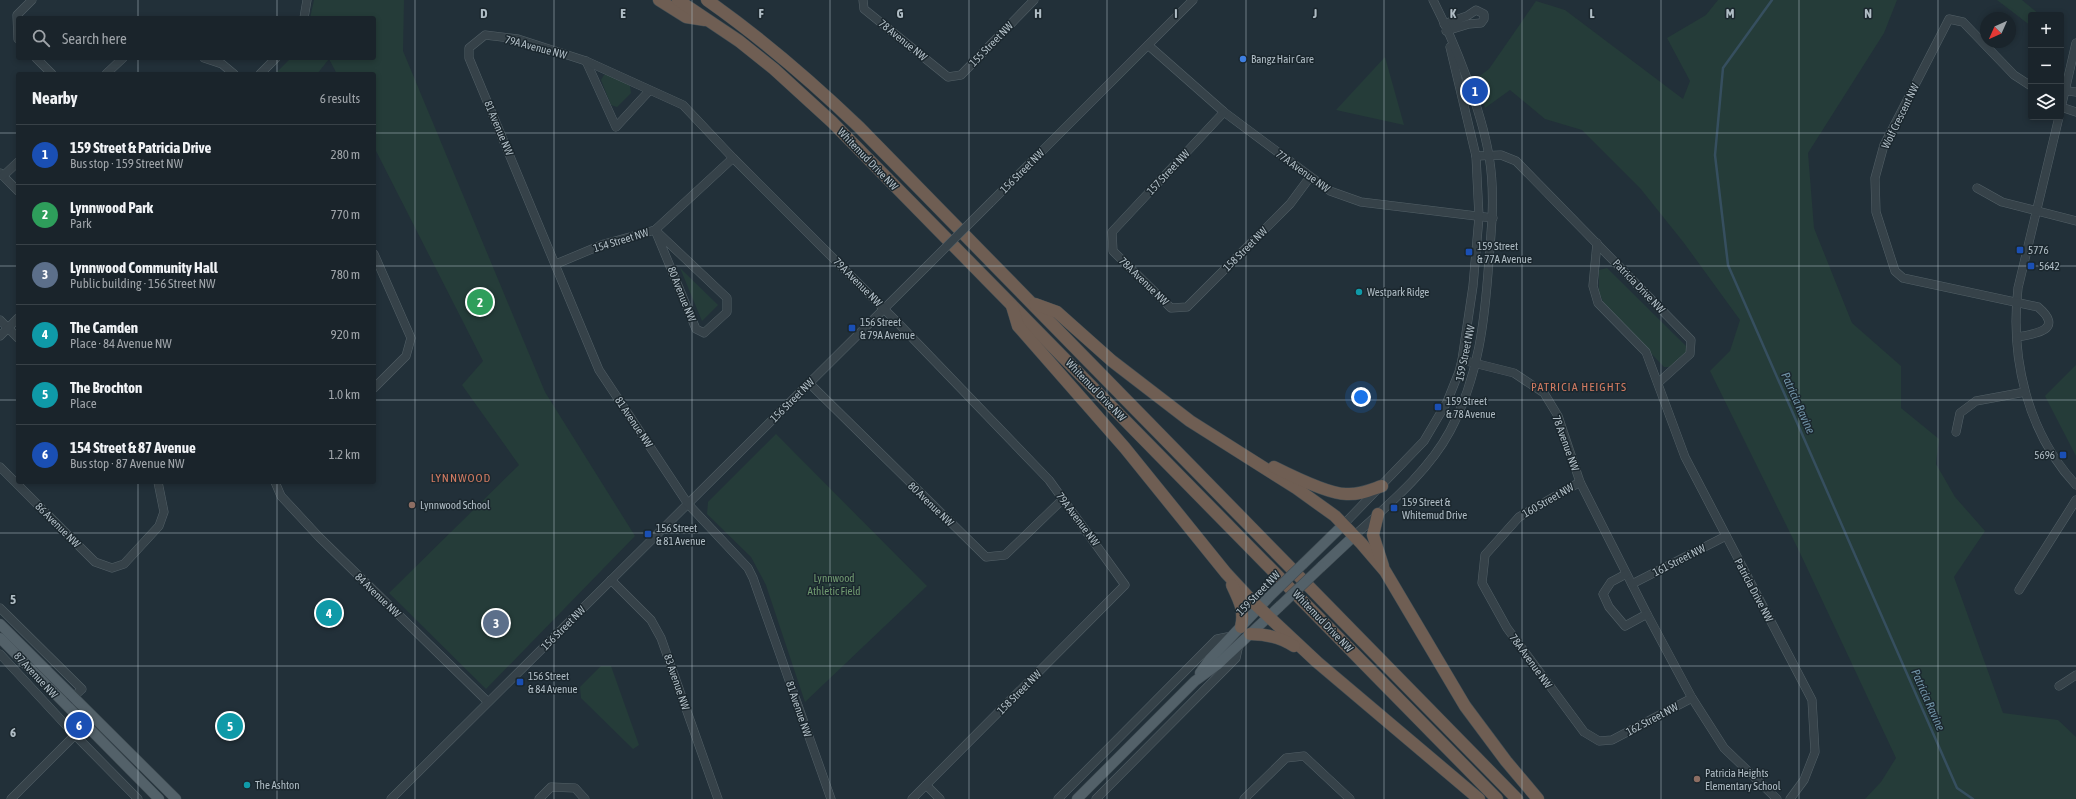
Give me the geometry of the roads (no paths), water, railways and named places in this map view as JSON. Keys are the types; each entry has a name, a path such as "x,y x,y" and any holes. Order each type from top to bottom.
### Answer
{"highway":[{"path":"659,0 686,17 711,22"},
{"name":"Whitemud Drive NW","path":"678,0 711,22 774,69 832,122 1497,799"},
{"name":"Whitemud Drive NW","path":"707,0 762,41 813,83 865,132 1517,799"},
{"path":"1010,302 1018,326 1125,448 1226,573 1259,607 1317,662 1479,799"},
{"path":"1033,303 1057,312 1151,392 1212,436 1296,488 1335,516 1385,571 1465,706 1506,761 1538,799"},
{"path":"1212,436 1282,471 1332,491 1344,494 1359,494 1382,486"},
{"path":"1378,514 1373,535 1385,571"},
{"path":"1226,573 1242,607 1246,630 1287,641 1317,662"}],"main road":[{"name":"159 Street NW","path":"1246,630 1259,607 1343,525"},
{"name":"159 Street NW","path":"1076,799 1195,681 1210,659 1236,640 1246,630 1270,616 1354,536"},
{"name":"87 Avenue NW","path":"0,624 159,799"},
{"name":"87 Avenue NW","path":"0,638 176,799"}],"street":[{"path":"17,16 32,0"},
{"path":"304,16 307,0"},
{"name":"78 Avenue NW","path":"862,0 864,9 948,77"},
{"name":"156 Street NW","path":"391,799 1193,0"},
{"name":"159 Street NW","path":"1354,536 1421,471 1449,432 1470,387 1485,318 1493,187 1489,155 1477,112 1445,27 1433,0"},
{"name":"155 Street NW","path":"948,77 961,75 1030,1"},
{"name":"Wolf Crescent NW","path":"2016,304 1903,278 1895,271 1876,212 1875,178 1884,145 1949,19 1964,22 2014,76 2028,84"},
{"name":"159 Street NW","path":"1343,525 1424,441 1436,422 1459,372 1462,360 1473,286 1479,217 1476,156 1466,109 1454,68 1445,27"},
{"name":"79A Avenue NW","path":"485,35 518,39 586,61 649,91 683,105 733,158 884,308 1049,480 1062,500 1099,547 1126,585"},
{"name":"81 Avenue NW","path":"485,35 469,48 469,58 599,370 688,504 742,561 753,578 831,799"},
{"path":"2064,87 2076,43"},
{"name":"77A Avenue NW","path":"1148,45 1224,112 1330,191 1361,202 1438,210 1492,218"},
{"path":"38,60 50,72"},
{"path":"108,72 121,60"},
{"path":"210,60 222,64 232,72"},
{"path":"262,72 274,60"},
{"path":"586,61 616,127 649,91"},
{"path":"2064,91 2076,92"},
{"path":"2064,109 2076,112"},
{"name":"157 Street NW","path":"1112,232 1224,112"},
{"path":"2058,120 2035,210 2018,288 2016,304 2017,337 2019,365 2025,392 2046,443 2057,461 2076,485"},
{"name":"Patricia Drive NW","path":"1476,156 1501,155 1516,161 1691,340 1690,354 1658,383"},
{"name":"154 Street NW","path":"556,264 604,244 656,230 733,158"},
{"path":"16,164 2,175 16,189"},
{"name":"158 Street NW","path":"1171,308 1187,307 1290,204 1310,177"},
{"path":"1977,188 2002,202 2076,221"},
{"name":"80 Avenue NW","path":"656,230 727,298 727,312 704,333 696,329 656,230"},
{"name":"78A Avenue NW","path":"1112,232 1113,251 1171,308"},
{"name":"Patricia Drive NW","path":"1597,243 1593,286 1598,302 1646,352 1685,457 1812,700 1815,752 1804,780 1790,799"},
{"path":"376,259 411,338 406,356 376,386"},
{"path":"2016,304 2038,307 2045,313 2048,322 2047,328 2042,332 2017,337"},
{"path":"0,320 16,336"},
{"path":"0,336 16,320"},
{"name":"78 Avenue NW","path":"1462,360 1514,373 1544,393 1558,416 1580,482 1626,574 1692,698 1724,748 1777,799"},
{"name":"80 Avenue NW","path":"809,384 986,557 1005,555 1062,500"},
{"path":"1956,432 1960,413 1976,401 2025,392"},
{"name":"86 Avenue NW","path":"0,467 16,483"},
{"name":"160 Street NW","path":"1485,555 1519,517 1580,482"},
{"name":"86 Avenue NW","path":"17,484 95,562 112,568 124,564 159,526 164,512 158,484"},
{"name":"84 Avenue NW","path":"276,484 281,496 319,537 488,702"},
{"path":"2019,590 2076,500"},
{"name":"161 Street NW","path":"1632,584 1726,536"},
{"name":"78A Avenue NW","path":"1485,555 1482,583 1507,628 1584,732 1599,741 1612,740"},
{"path":"1626,574 1611,582 1603,594 1609,607 1625,626 1647,614"},
{"name":"83 Avenue NW","path":"611,580 651,620 661,638 718,799"},
{"name":"158 Street NW","path":"912,799 1126,585"},
{"name":"87 Avenue NW","path":"0,608 82,689 69,701"},
{"name":"159 Street NW","path":"1058,799 1217,639 1236,640 1236,658 1096,799"},
{"name":"87 Avenue NW","path":"0,654 75,735 138,799"},
{"path":"2059,686 2076,675"},
{"name":"162 Street NW","path":"1612,740 1692,698"},
{"path":"11,799 75,735"},
{"path":"1244,799 1286,758 1304,756 1350,799"},
{"path":"926,785 940,799"},
{"path":"539,799 551,787 575,788 585,799"}],"waterway":[{"name":"Patricia Ravine","path":"1772,0 1723,68 1715,155 1728,265 1957,788 1973,799"}],"place":[{"name":"Bangz Hair Care","path":"1243,59"},
{"name":"159 Street & Patricia Drive","path":"1475,91"},
{"name":"5776","path":"2020,250"},
{"name":"159 Street & 77A Avenue","path":"1469,252"},
{"name":"5642","path":"2031,266"},
{"name":"Westpark Ridge","path":"1359,292"},
{"name":"Lynnwood Park","path":"480,302"},
{"name":"156 Street & 79A Avenue","path":"852,328"},
{"name":"159 Street & 78 Avenue","path":"1438,407"},
{"name":"5696","path":"2063,455"},
{"name":"Lynnwood School","path":"412,505"},
{"name":"159 Street & Whitemud Drive","path":"1394,508"},
{"name":"156 Street & 81 Avenue","path":"648,534"},
{"name":"The Camden","path":"329,613"},
{"name":"Lynnwood Community Hall","path":"496,623"},
{"name":"156 Street & 84 Avenue","path":"520,682"},
{"name":"154 Street & 87 Avenue","path":"79,725"},
{"name":"The Brochton","path":"230,726"},
{"name":"Patricia Heights Elementary School","path":"1697,779"},
{"name":"The Ashton","path":"247,785"}],"district":[{"name":"PATRICIA HEIGHTS","path":"1579,387"},
{"name":"LYNNWOOD","path":"461,478"}],"park label":[{"name":"Lynnwood Athletic Field","path":"834,584"}]}
